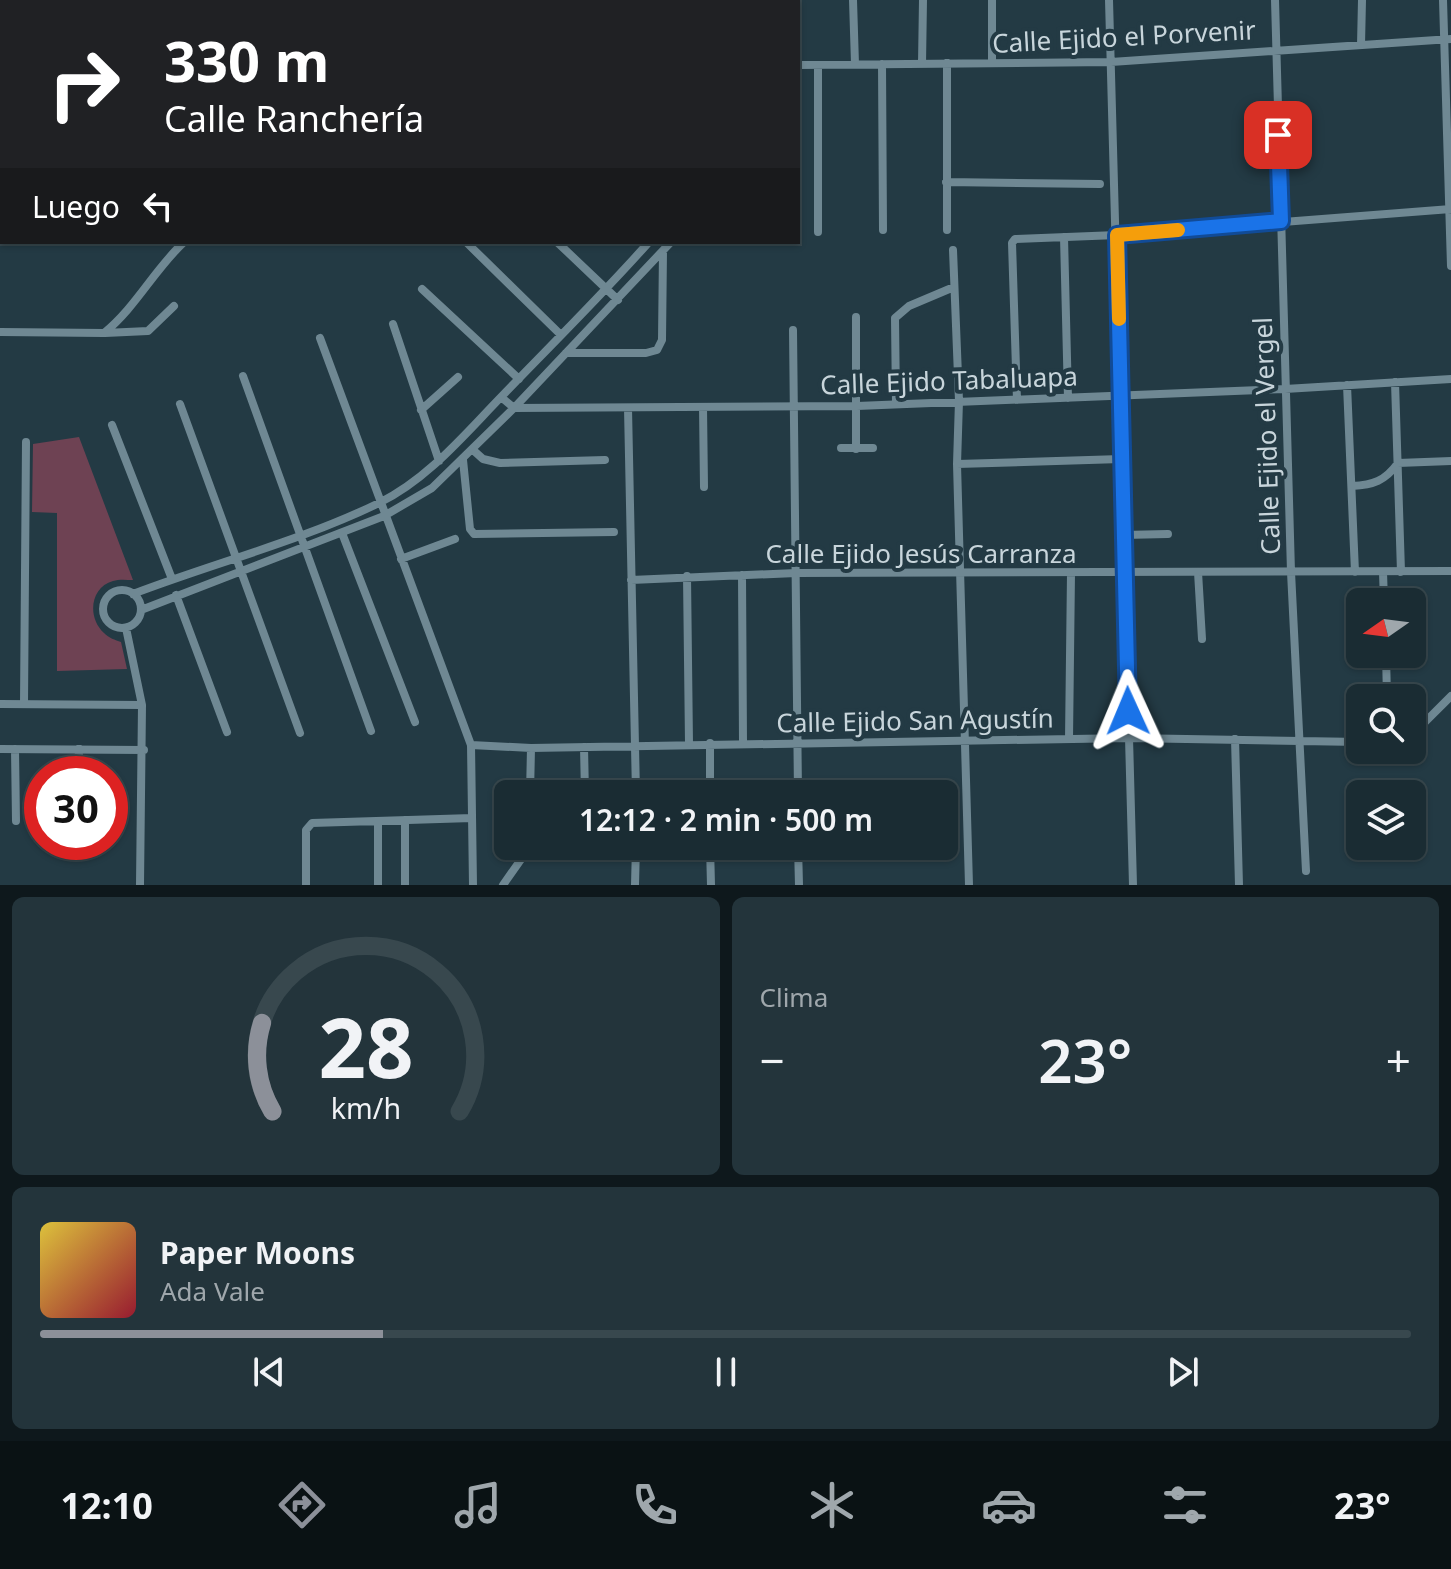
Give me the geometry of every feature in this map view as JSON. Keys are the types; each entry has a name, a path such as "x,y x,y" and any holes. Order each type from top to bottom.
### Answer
{"street":[{"path":"853,0 855,64"},
{"path":"922,64 923,0"},
{"path":"992,0 992,63"},
{"path":"1109,0 1133,885"},
{"name":"Calle Ejido el Vergel","path":"1275,0 1291,572 1306,871"},
{"path":"1361,45 1362,0"},
{"path":"1443,0 1447,40 1451,266"},
{"name":"Calle Ejido el Porvenir","path":"800,65 1111,62 1447,40"},
{"path":"947,63 947,230"},
{"path":"882,64 883,230"},
{"path":"818,65 818,232"},
{"path":"946,182 1100,184"},
{"path":"1017,400 1013,240 1450,209"},
{"path":"1064,237 1068,398"},
{"path":"104,333 133,307 182,244"},
{"path":"468,244 561,335"},
{"path":"559,244 618,300"},
{"path":"133,594 300,536 379,503 409,485 439,461 647,244"},
{"path":"141,610 384,516 432,488 514,408 669,244"},
{"path":"953,250 969,885"},
{"path":"566,353 646,353 657,350 662,340 663,251"},
{"path":"896,404 894,320 909,306 954,287"},
{"path":"422,289 519,379"},
{"path":"0,332 148,331 174,306"},
{"path":"856,317 856,449"},
{"path":"393,324 439,461"},
{"path":"793,330 798,780"},
{"path":"320,338 471,745 473,885"},
{"path":"243,376 371,731"},
{"path":"421,410 458,377"},
{"name":"Calle Ejido Tabaluapa","path":"514,408 857,406 1285,389 1451,379"},
{"path":"1395,382 1401,572"},
{"path":"1347,385 1355,572"},
{"path":"501,397 514,408"},
{"path":"180,404 300,733"},
{"path":"703,407 704,487"},
{"path":"628,408 636,780"},
{"path":"112,425 172,579"},
{"path":"24,704 26,442"},
{"path":"841,448 873,448"},
{"path":"473,450 483,459 500,463 605,460"},
{"path":"957,464 1121,459"},
{"path":"463,460 470,529 474,534 614,532"},
{"path":"1352,486 1381,481 1398,463 1451,461"},
{"path":"342,533 415,722"},
{"path":"1123,535 1168,534"},
{"path":"401,559 455,539"},
{"name":"Calle Ejido Jesús Carranza","path":"631,580 796,573 1451,571"},
{"path":"1198,572 1202,639"},
{"path":"1383,572 1384,588"},
{"path":"1069,739 1071,573"},
{"path":"742,575 743,743"},
{"path":"687,576 689,744"},
{"path":"116,591 128,591 140,603 141,610 137,621 126,628 109,622 105,617 104,604 116,591"},
{"path":"176,595 227,732"},
{"path":"126,628 131,639 142,705 144,750 140,885"},
{"path":"1426,721 1451,696"},
{"path":"0,704 142,705"},
{"name":"Calle Ejido San Agustín","path":"471,745 531,748 1129,738 1346,741"},
{"path":"1235,739 1239,885"},
{"path":"710,743 710,780"},
{"path":"584,747 585,780"},
{"path":"530,780 531,748"},
{"path":"0,749 144,750"},
{"path":"15,749 16,821"},
{"path":"79,749 79,756"},
{"path":"306,885 306,830 309,824 472,818"},
{"path":"405,820 405,885"},
{"path":"378,821 378,885"},
{"path":"503,885 521,860"},
{"path":"635,885 636,860"},
{"path":"710,860 711,885"},
{"path":"798,860 799,885"}],"shaded area":[{"path":"79,437 133,580 115,580 105,584 96,596 93,612 99,627 121,642 127,669 57,671 57,513 32,512 33,444"}],"slow traffic":[{"path":"1119,319 1117,235 1178,230"}],"route":[{"path":"1128,711 1117,235 1281,221 1278,135"}]}
